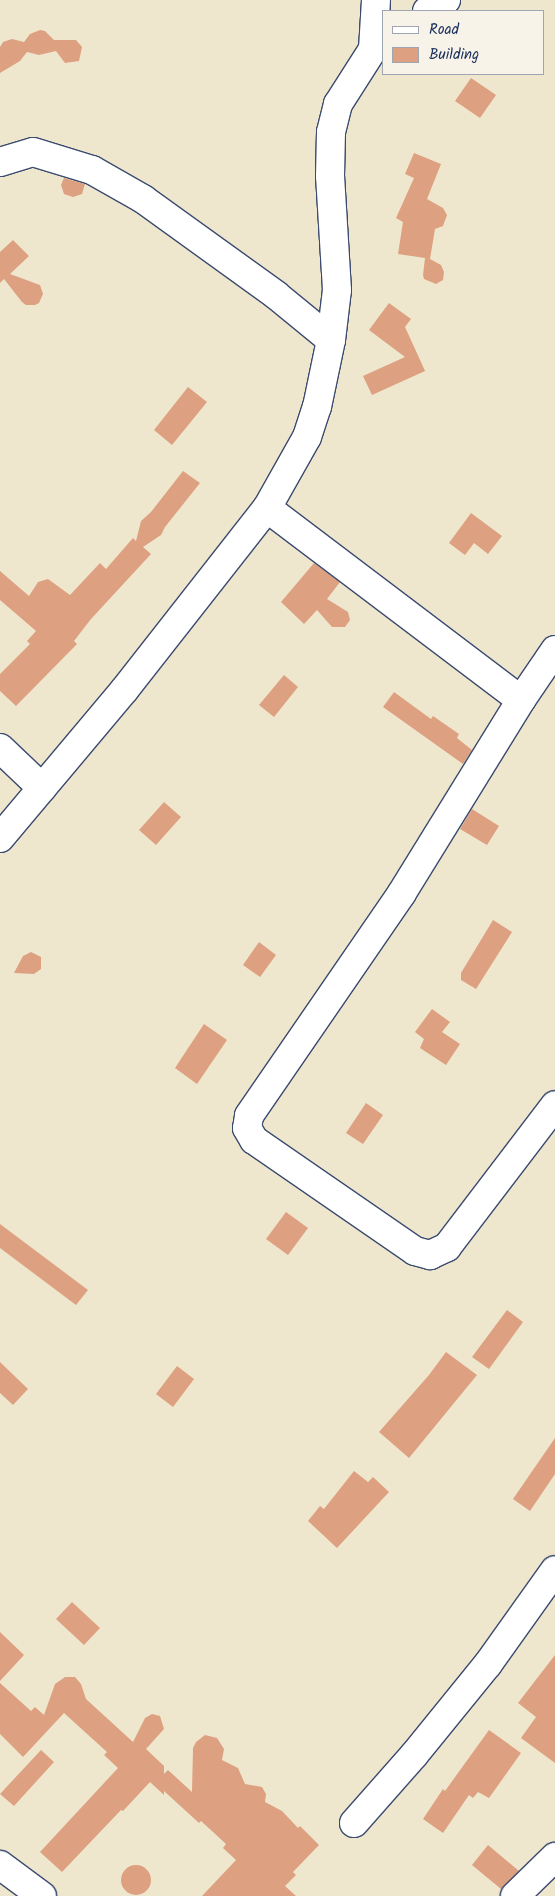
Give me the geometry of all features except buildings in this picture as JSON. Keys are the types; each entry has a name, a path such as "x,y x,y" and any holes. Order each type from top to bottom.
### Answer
{"street":[{"path":"0,838 125,689 267,508 307,437 317,407 331,340 337,290 330,176 331,132 338,104 378,45 376,0"},
{"path":"430,10 446,0"},
{"path":"0,162 33,152 92,170 143,199 276,295 331,340"},
{"path":"267,508 521,700"},
{"path":"555,650 521,700 402,893 249,1116 247,1128 250,1134 262,1145 415,1251 430,1256 447,1247 555,1105"},
{"path":"0,748 42,788"},
{"path":"354,1822 414,1756 488,1664 555,1570"},
{"path":"515,1896 555,1857"},
{"path":"0,1865 42,1896"}]}
